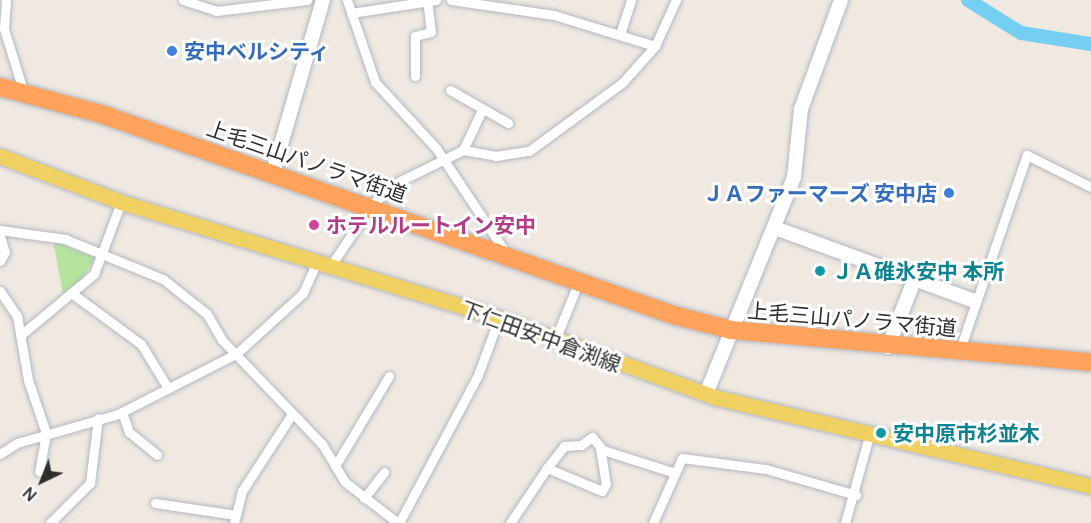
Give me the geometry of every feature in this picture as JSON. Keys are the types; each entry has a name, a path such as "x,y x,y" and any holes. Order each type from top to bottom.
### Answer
{"highway":[{"name":"上毛三山パノラマ街道","path":"0,87 23,90 273,172 509,257 731,330 888,347 1091,362"}],"main road":[{"name":"下仁田安中倉渕線","path":"0,156 121,202 499,318 706,394 869,436 1091,486"}],"street":[{"path":"6,0 4,29 23,90"},
{"path":"183,0 216,11 307,0"},
{"path":"273,172 323,0"},
{"path":"347,0 375,82 444,159 509,257"},
{"path":"451,0 621,32 655,46"},
{"path":"621,32 631,0"},
{"path":"0,454 46,433 122,412 236,354 303,292 371,206 392,185 463,150 496,156 529,151 622,83 655,46 676,0"},
{"path":"706,394 794,177 801,109 841,0"},
{"path":"351,13 432,1 431,32 415,36 415,76"},
{"path":"450,90 508,123"},
{"path":"463,150 482,110"},
{"path":"959,352 974,301 1027,155 1091,187"},
{"path":"22,334 74,295 103,257 121,202"},
{"path":"775,228 974,301"},
{"path":"0,230 65,239 103,257 164,279 207,314 236,354 292,414 364,498 399,523 478,375 499,318"},
{"path":"0,236 4,252 0,261"},
{"path":"888,347 915,278"},
{"path":"555,340 579,281"},
{"path":"0,291 22,334 28,380 46,433 39,471"},
{"path":"74,295 141,344 168,388"},
{"path":"335,466 389,376"},
{"path":"122,412 129,432 157,455"},
{"path":"155,502 235,519 242,491 292,414"},
{"path":"50,523 90,483 98,418"},
{"path":"845,523 856,495 869,436"},
{"path":"510,523 548,468 564,447 581,445 592,437 600,447 606,484 602,491 548,468"},
{"path":"600,447 672,471"},
{"path":"653,523 672,471 682,458 766,469 856,495"},
{"path":"364,498 384,472"},
{"path":"378,523 385,515"}],"green space":[{"path":"53,240 95,258 82,279 63,294"}],"waterway":[{"path":"968,0 1021,33 1091,44"}],"place":[{"name":"安中ベルシティ","path":"172,51"},
{"name":"ＪＡファーマーズ 安中店","path":"949,193"},
{"name":"ホテルルートイン安中","path":"314,225"},
{"name":"ＪＡ碓氷安中 本所","path":"820,271"},
{"name":"安中原市杉並木","path":"881,433"}]}
